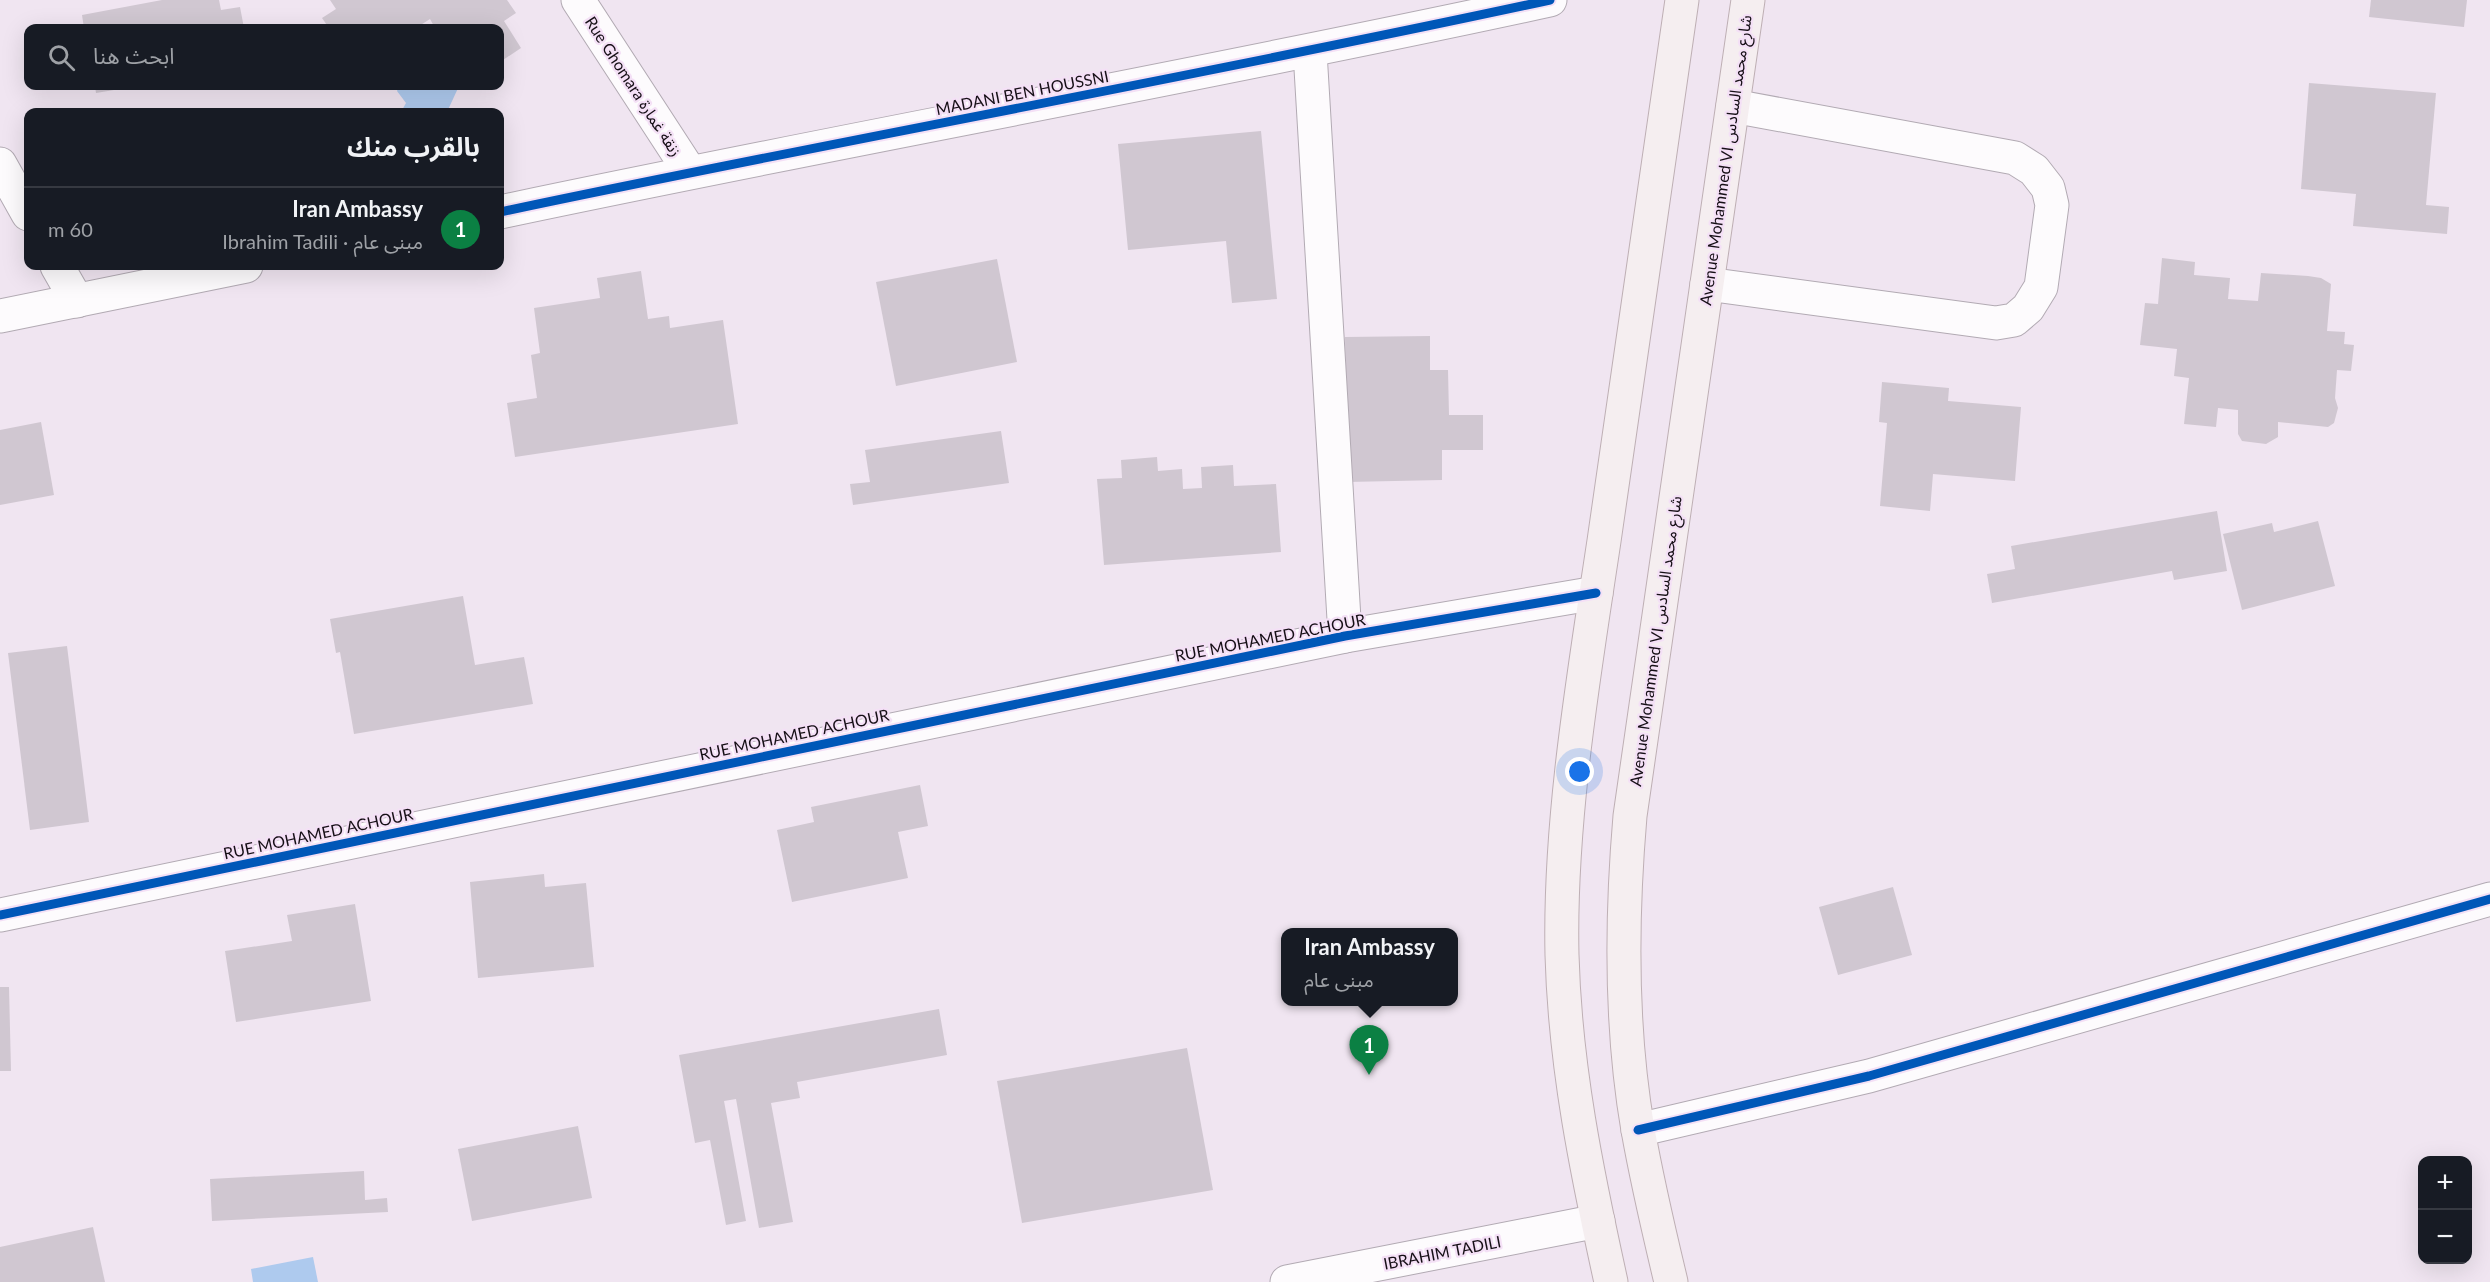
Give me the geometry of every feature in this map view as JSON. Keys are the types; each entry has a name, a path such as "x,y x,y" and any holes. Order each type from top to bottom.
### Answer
{"main road":[{"path":"1611,1282 1572,1088 1562,953 1563,886 1568,818 1596,593 1682,0"},
{"name":"Avenue Mohammed VI شارع محمد السادس","path":"1671,1282 1638,1130 1625,1005 1625,879 1630,816 1748,0"}],"street":[{"name":"Rue Ghomara زنقة غمارة","path":"578,0 690,172"},
{"name":"MADANI BEN HOUSSNI","path":"504,211 690,172 1310,52 1550,0"},
{"path":"1310,52 1345,636"},
{"path":"1707,284 1996,323 2014,320 2028,308 2041,288 2052,205 2048,188 2034,170 2015,158 1733,106"},
{"path":"0,164 24,207"},
{"path":"59,270 77,301"},
{"path":"0,316 227,270"},
{"name":"RUE MOHAMED ACHOUR","path":"0,915 1345,636 1596,593"},
{"path":"1638,1130 1869,1077 2195,986 2490,899"},
{"name":"IBRAHIM TADILI","path":"1287,1282 1598,1221"}],"water":[{"path":"457,90 449,108 403,108 406,103 397,91"},
{"path":"313,1257 318,1282 253,1282 251,1269"}],"building":[{"path":"162,0 219,0 221,10 240,7 243,24 83,24 82,15"},
{"path":"330,0 507,0 516,13 504,21 521,48 504,59 504,24 433,24 430,19 422,24 326,24 322,18 336,9"},
{"path":"2371,0 2467,0 2464,27 2369,17"},
{"path":"2309,83 2436,93 2426,205 2449,207 2447,234 2353,226 2356,194 2301,189"},
{"path":"96,90 114,90 96,93"},
{"path":"1261,131 1277,299 1232,303 1226,241 1128,250 1118,144"},
{"path":"2162,258 2195,262 2194,275 2230,278 2228,299 2258,301 2261,273 2321,278 2331,284 2327,331 2345,332 2344,344 2354,345 2351,371 2337,370 2335,398 2338,408 2334,423 2328,427 2278,422 2278,437 2266,444 2242,441 2238,434 2238,410 2218,408 2216,427 2184,424 2189,378 2174,376 2177,349 2140,345 2145,303 2158,304"},
{"path":"997,259 1017,362 896,386 876,282"},
{"path":"641,271 648,319 669,316 670,328 723,320 738,424 515,457 507,403 537,398 531,355 540,353 534,308 600,298 597,278"},
{"path":"1430,336 1430,370 1448,370 1449,415 1483,415 1483,450 1442,450 1442,480 1347,482 1345,337"},
{"path":"1882,382 1949,388 1948,401 2021,407 2015,481 1933,474 1930,511 1880,506 1887,423 1879,422"},
{"path":"41,422 54,495 0,505 0,430"},
{"path":"1001,431 1009,483 853,505 850,484 870,482 865,450"},
{"path":"1157,457 1158,471 1182,469 1183,489 1202,488 1201,467 1233,465 1234,486 1276,484 1281,552 1104,565 1097,479 1122,478 1121,460"},
{"path":"2217,511 2227,571 2174,580 2172,571 1992,603 1987,574 2015,569 2011,546"},
{"path":"2318,521 2335,586 2242,610 2223,534 2272,523 2274,532"},
{"path":"463,596 475,665 524,657 533,704 354,734 340,652 336,653 330,619"},
{"path":"67,646 89,822 30,830 8,653"},
{"path":"920,785 928,826 898,832 908,878 792,902 777,830 814,822 811,807"},
{"path":"544,874 545,887 586,883 594,967 478,978 470,882"},
{"path":"1893,887 1912,955 1838,975 1819,907"},
{"path":"355,904 371,1001 236,1022 225,951 292,941 287,915"},
{"path":"0,987 9,987 11,1071 0,1071"},
{"path":"939,1009 947,1055 797,1082 800,1098 771,1103 793,1222 759,1228 736,1099 724,1101 746,1221 726,1225 710,1140 695,1143 679,1055"},
{"path":"1187,1048 1213,1190 1022,1223 997,1081"},
{"path":"578,1126 592,1198 472,1221 458,1149"},
{"path":"364,1171 365,1200 387,1198 388,1212 212,1221 210,1179"},
{"path":"93,1227 105,1282 0,1282 0,1247"}],"cycle path":[{"path":"504,211 1288,55 1550,0"},
{"path":"0,915 1345,636 1596,593"},
{"path":"1638,1130 1869,1076 2490,899"}],"place":[{"name":"Iran Ambassy","path":"1369,1075"}]}
